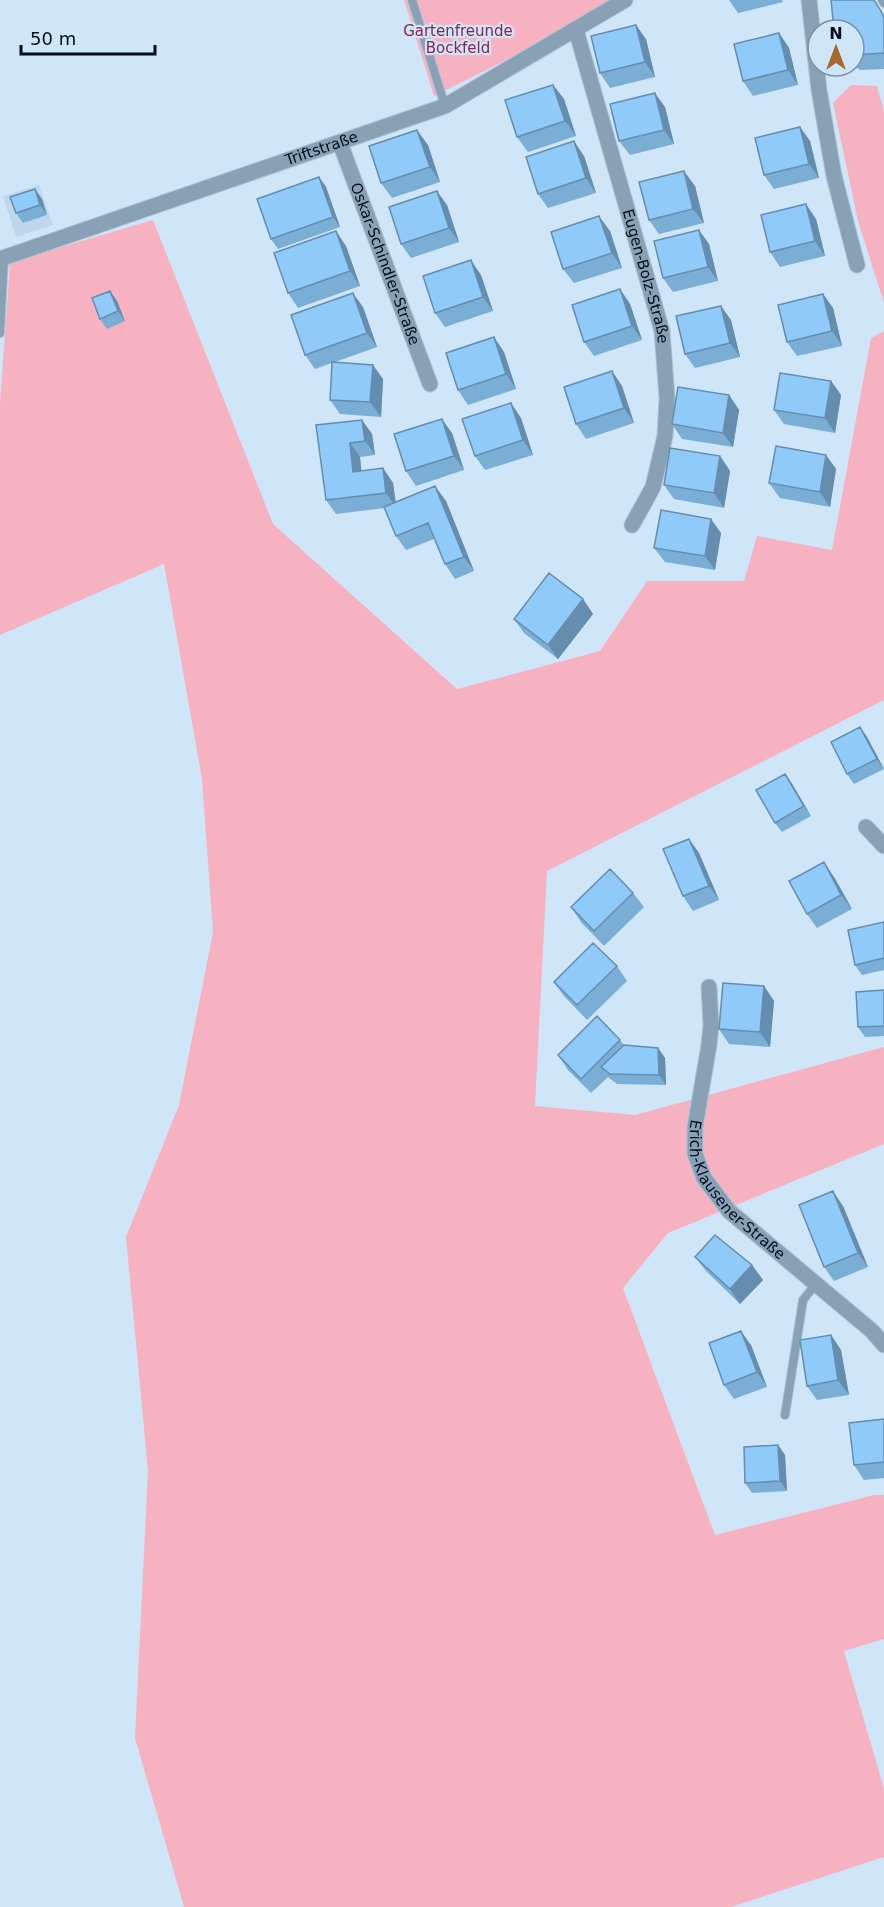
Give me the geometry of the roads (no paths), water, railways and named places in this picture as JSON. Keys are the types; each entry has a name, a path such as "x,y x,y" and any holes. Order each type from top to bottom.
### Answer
{"street":[{"name":"Triftstraße","path":"2,258 445,106 625,0"},
{"path":"809,0 819,90 834,176 857,266"},
{"name":"Eugen-Bolz-Straße","path":"576,30 662,331 667,398 664,436 653,487 632,525"},
{"name":"Oskar-Schindler-Straße","path":"340,143 430,384"},
{"path":"866,827 884,846"},
{"name":"Erich-Klausener-Straße","path":"709,987 710,1046 694,1127 695,1154 704,1178 729,1211 872,1331 884,1345"}],"lane":[{"path":"412,0 445,106"},
{"path":"0,333 2,258"},
{"path":"785,1415 803,1300 815,1285"}],"park label":[{"name":"Gartenfreunde Bockfeld","path":"458,40"}]}
